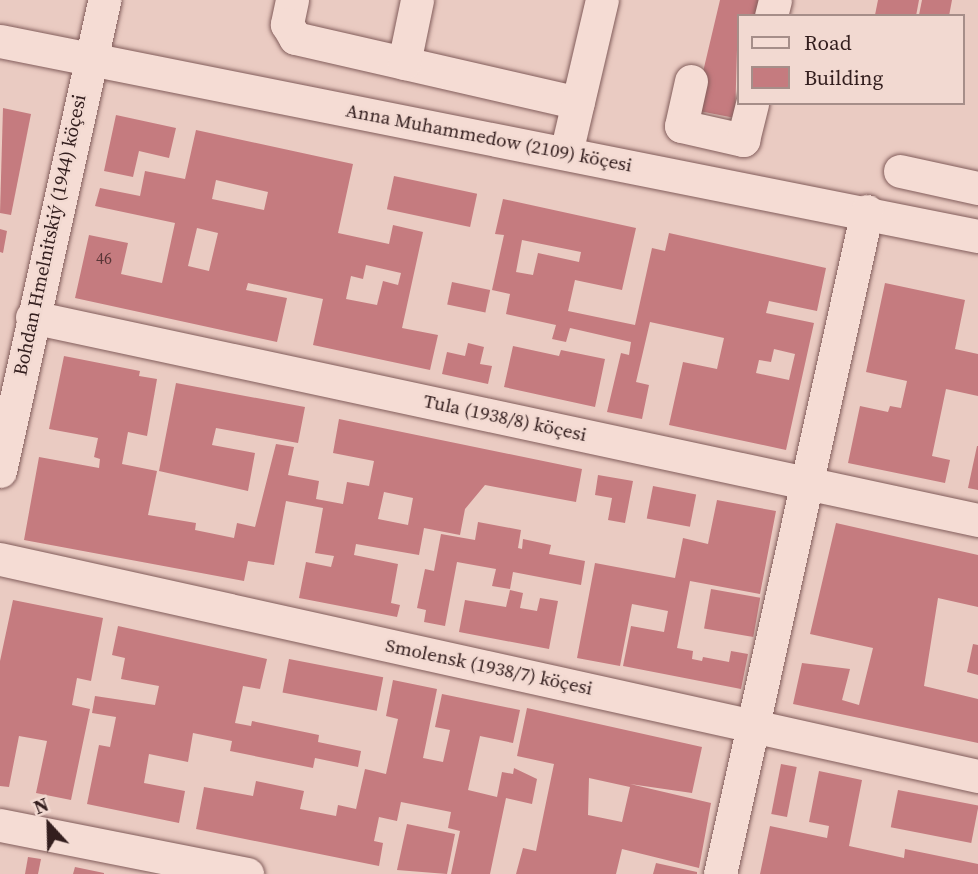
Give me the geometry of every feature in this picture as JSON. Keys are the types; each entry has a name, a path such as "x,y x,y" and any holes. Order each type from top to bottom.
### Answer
{"street":[{"name":"Bohdan Hmelnitskiý (1944) köçesi","path":"0,471 88,59 104,0"},
{"path":"292,0 287,24 295,38 578,103"},
{"path":"404,63 418,0"},
{"path":"566,153 602,0"},
{"name":"Anna Muhammedow (2109) köçesi","path":"0,41 867,211 978,236"},
{"path":"691,81 681,126 744,140 752,105"},
{"path":"900,171 978,188"},
{"path":"720,874 867,211"},
{"name":"Tula (1938/8) köçesi","path":"32,317 978,520"},
{"name":"Smolensk (1938/7) köçesi","path":"0,559 978,776"},
{"path":"0,825 247,874"}],"building":[{"path":"720,0 762,0 758,14 736,14 735,118 694,110"},
{"path":"878,0 919,0 916,14 875,14"},
{"path":"922,0 952,0 949,14 919,14"},
{"path":"3,108 31,114 11,215 0,213"},
{"path":"116,115 176,128 169,158 139,151 133,177 104,171"},
{"path":"196,130 353,164 338,233 389,244 393,225 423,232 402,328 438,335 430,370 313,345 323,299 248,283 246,290 287,298 277,342 75,298 89,235 128,243 121,274 162,283 175,223 95,206 100,188 140,196 145,171 185,179","holes":["216,180 268,192 264,210 212,199","197,228 218,233 209,271 188,266","366,265 401,273 398,285 383,281 377,305 346,299 351,276 363,279"]},
{"path":"394,176 477,194 470,227 387,209"},
{"path":"503,199 636,228 622,290 575,280 568,311 635,325 652,248 665,251 669,233 826,268 817,311 769,301 766,313 814,323 786,450 669,425 683,362 717,369 724,338 650,322 636,382 649,385 642,419 607,412 621,353 629,355 631,342 570,328 566,342 552,339 556,325 506,314 510,294 492,290 504,235 495,234","holes":["522,240 581,252 579,262 538,253 533,275 516,272","774,349 795,354 789,380 756,373 759,360 771,362"]},
{"path":"0,229 7,231 3,253 0,252"},
{"path":"452,282 490,290 485,313 447,304"},
{"path":"885,283 965,300 955,349 978,354 978,396 946,389 932,456 950,460 945,483 848,463 860,406 888,412 890,406 901,408 907,381 866,372"},
{"path":"468,343 484,347 480,364 492,366 488,384 442,374 447,352 465,356"},
{"path":"513,346 559,356 561,350 605,359 595,407 504,387"},
{"path":"64,356 140,371 139,376 157,379 147,436 128,432 122,464 157,471 148,515 196,523 195,530 234,538 237,523 255,527 276,444 294,447 288,475 319,481 316,499 343,504 347,482 369,486 374,461 333,453 339,419 582,469 576,502 485,485 465,509 460,535 424,528 419,555 356,544 354,555 398,564 391,603 400,605 397,617 299,598 306,562 331,567 334,556 315,553 323,508 286,501 274,565 248,561 244,581 24,540 39,457 99,468 100,459 94,457 98,438 49,429","holes":["384,492 413,498 408,525 378,519"]},
{"path":"176,383 305,407 298,443 216,428 212,445 255,453 248,491 159,471"},
{"path":"978,446 978,490 968,488"},
{"path":"598,475 633,481 625,523 608,520 612,498 595,495"},
{"path":"653,486 696,494 690,527 647,518"},
{"path":"717,500 776,511 760,594 690,581 677,648 693,651 692,659 702,661 703,657 729,662 731,651 748,654 741,689 623,666 631,626 664,632 668,611 632,604 620,666 577,658 595,563 675,578 683,538 708,544"},
{"path":"478,522 521,530 518,548 522,549 523,539 551,545 549,554 585,561 581,585 513,572 510,589 492,586 496,569 457,562 445,626 424,622 426,610 417,608 425,569 434,571 441,534 475,540"},
{"path":"836,523 978,555 978,607 938,598 924,686 978,699 978,743 793,704 802,663 850,669 842,700 859,705 873,648 810,634"},
{"path":"711,589 760,598 753,637 704,628"},
{"path":"510,590 523,593 520,608 537,611 540,598 558,601 549,649 459,632 465,600 506,607"},
{"path":"13,600 103,618 91,681 77,678 72,705 90,709 71,800 36,793 47,741 19,736 9,787 0,786 0,661"},
{"path":"118,626 267,659 260,689 243,686 235,723 251,726 252,721 319,735 318,742 361,751 358,767 315,758 313,768 230,751 232,741 193,733 188,762 149,754 144,783 185,791 179,823 87,804 99,745 110,747 116,717 92,713 95,696 155,705 159,686 121,679 125,658 112,655"},
{"path":"973,644 978,645 978,675 967,672"},
{"path":"289,659 383,677 377,711 283,692"},
{"path":"393,680 437,689 423,758 443,762 450,730 435,727 442,694 520,710 513,743 480,736 468,790 497,797 502,772 513,774 514,768 537,779 532,804 506,798 490,874 451,874 460,831 448,828 451,812 401,802 397,821 379,817 374,841 383,843 379,866 196,829 204,787 253,796 256,781 304,791 300,809 336,816 338,805 356,809 365,769 386,774 398,719 386,716"},
{"path":"527,708 702,747 692,793 630,784 711,803 699,868 622,849 616,874 516,874 523,848 536,851 554,764 517,756","holes":["589,778 630,787 622,822 588,815"]},
{"path":"781,764 797,767 787,817 771,814"},
{"path":"819,771 862,780 849,846 904,858 905,849 978,864 978,874 760,874 770,826 827,838 829,826 809,822"},
{"path":"898,790 978,806 971,843 891,827"},
{"path":"407,824 455,834 447,874 397,870"},
{"path":"28,857 41,859 38,874 25,874"},
{"path":"656,863 697,872 697,874 653,874"},
{"path":"75,867 104,873 104,874 73,874"}]}
